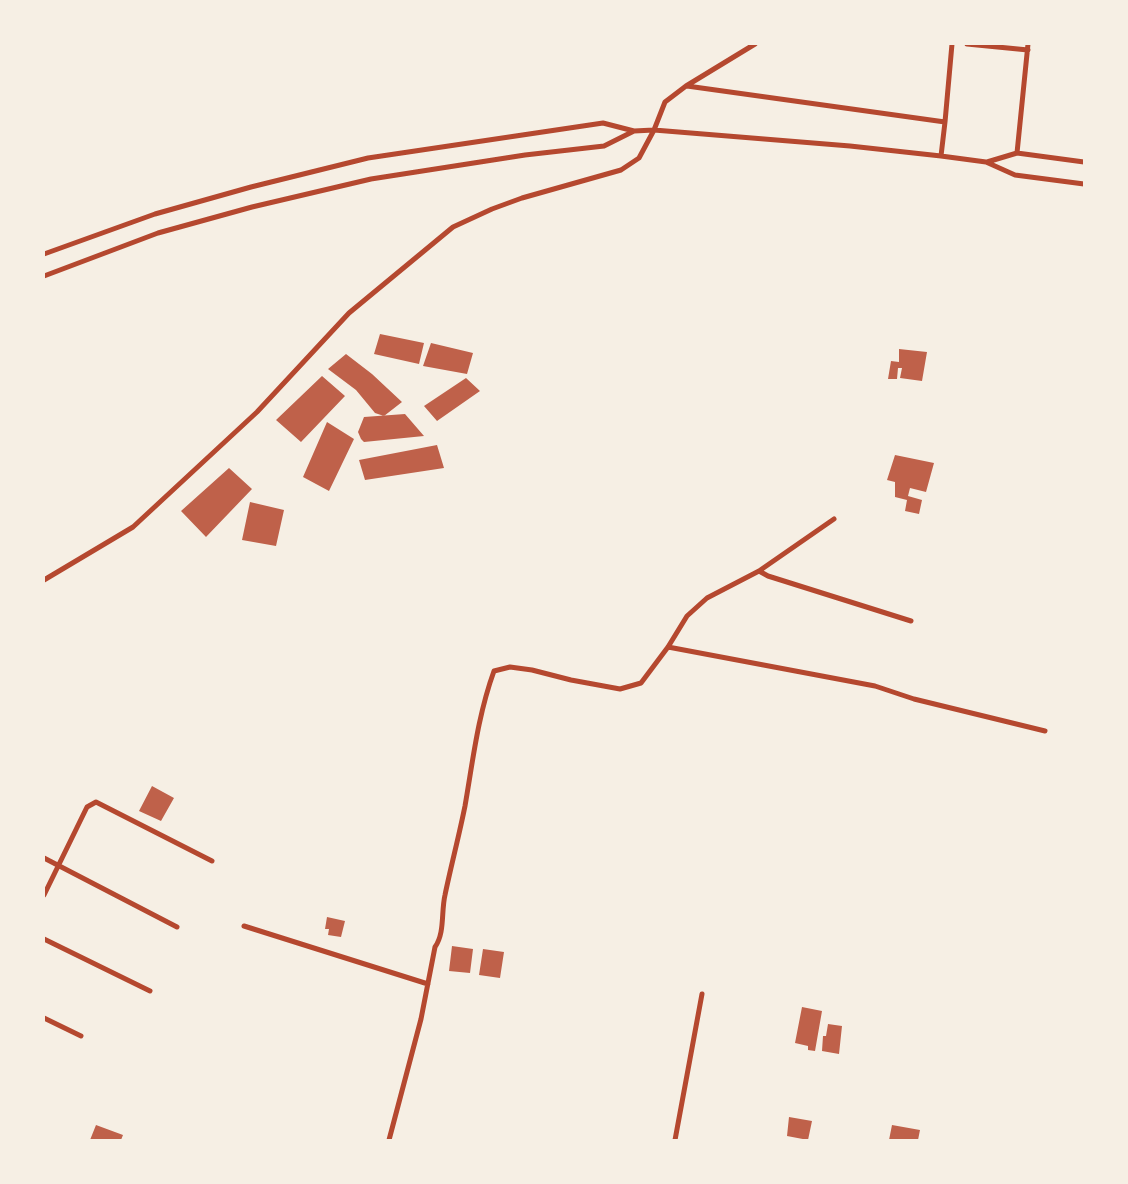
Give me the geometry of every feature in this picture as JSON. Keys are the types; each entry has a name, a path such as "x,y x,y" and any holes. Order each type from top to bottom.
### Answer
{"street":[{"path":"44,580 133,527 257,412 349,313 454,227 492,209 621,170 639,158 654,130 665,102 686,86 755,44"},
{"path":"941,156 952,44"},
{"path":"967,44 1028,47 1017,153"},
{"path":"686,86 945,122"},
{"path":"44,254 155,214 250,187 368,158 603,123 634,131 654,130 850,146 941,156 986,162 1015,176 1084,184"},
{"path":"44,276 158,232 252,207 371,179 525,155 604,146 634,131"},
{"path":"986,162 1017,153 1084,162"},
{"path":"389,1140 421,1019 435,948 439,941 444,899 464,807 472,756 487,692 494,671 510,667 532,670 571,680 620,689 641,683 668,647 687,616 707,598 759,571 834,519"},
{"path":"759,571 768,576 911,620"},
{"path":"668,647 875,686 914,699 1045,731"},
{"path":"44,895 87,808 96,802 212,861"},
{"path":"44,858 177,926"},
{"path":"244,926 428,984"},
{"path":"44,940 150,992"},
{"path":"676,1140 702,994"},
{"path":"44,1018 81,1036"}],"building":[{"path":"380,334 424,343 419,364 374,354"},
{"path":"431,343 473,353 467,374 423,366"},
{"path":"899,349 927,352 922,381 900,378 902,368 898,368 897,379 888,379 891,361 899,362"},
{"path":"346,354 372,374 402,402 384,416 375,413 356,390 328,369"},
{"path":"322,376 345,396 301,442 276,420"},
{"path":"466,378 480,391 437,421 424,406"},
{"path":"405,414 424,436 364,442 361,439 358,432 364,417"},
{"path":"327,422 354,439 329,491 303,477"},
{"path":"437,445 444,468 365,480 359,460"},
{"path":"895,455 934,463 926,492 910,488 908,496 922,500 919,514 905,511 907,500 895,497 895,482 887,480"},
{"path":"229,468 252,489 206,537 181,511"},
{"path":"250,502 284,510 276,546 242,540"},
{"path":"152,786 174,798 161,821 139,811"},
{"path":"327,917 345,921 341,937 328,935 329,929 325,929"},
{"path":"452,946 473,949 470,973 449,971"},
{"path":"483,949 504,952 500,978 479,975"},
{"path":"802,1007 822,1011 815,1051 808,1050 808,1046 795,1043"},
{"path":"828,1024 842,1026 839,1054 822,1051 823,1036 826,1036"},
{"path":"789,1117 812,1121 808,1140 787,1136"},
{"path":"96,1125 123,1135 121,1140 90,1140"},
{"path":"892,1125 920,1130 918,1140 889,1140"}]}
